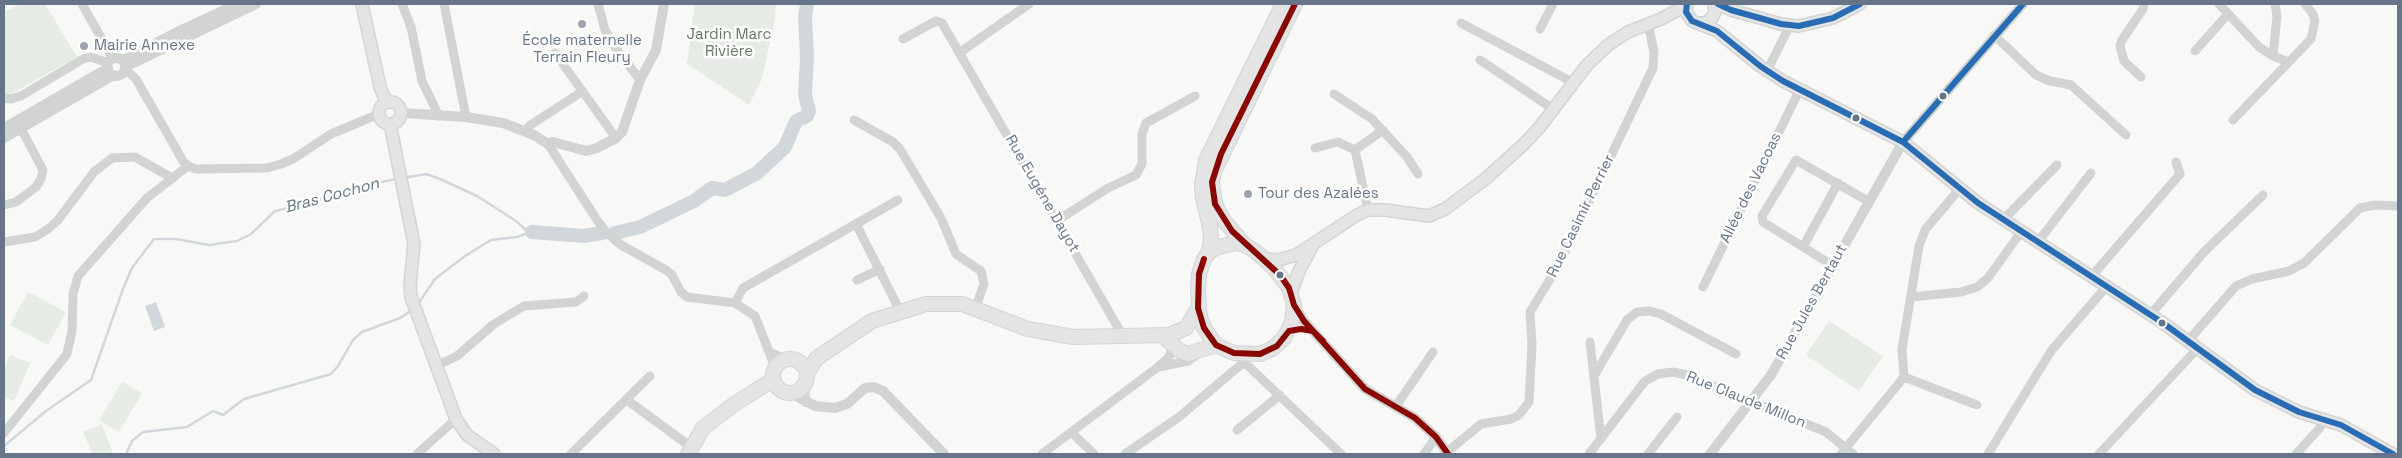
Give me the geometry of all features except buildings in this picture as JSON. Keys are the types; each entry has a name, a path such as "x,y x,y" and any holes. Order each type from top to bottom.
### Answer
{"main road":[{"path":"362,4 380,87 386,102"},
{"path":"1283,4 1206,160 1202,198 1210,227 1211,239 1209,252 1204,259 1199,274 1198,308 1204,328 1216,344 1244,358 1272,349 1289,331 1292,299 1299,272 1312,246"},
{"path":"1265,259 1288,259 1368,210 1385,210 1429,216 1445,209 1484,180 1516,151 1553,110 1587,65 1608,45 1617,38 1660,19 1687,4"},
{"path":"1687,4 1686,12 1694,21 1717,31 1767,71 1800,90 1903,142 2003,220 2150,315 2255,390 2299,412 2341,425 2393,454"},
{"path":"1714,10 1731,10 1790,25 1820,22 1859,4"},
{"path":"1292,299 1280,274 1265,259 1245,245 1224,221 1215,204 1212,182 1214,172 1286,22 1298,6"},
{"path":"1660,19 1706,22 1714,10"},
{"path":"1714,10 1717,31"},
{"path":"386,102 397,103 402,113 400,120 390,124 382,121 379,114 380,107 386,102"},
{"path":"390,124 414,244 410,285 411,297 456,419 467,434 494,454"},
{"path":"1209,252 1228,244 1245,245"},
{"path":"785,379 800,361 817,358 872,321 926,304 944,302 962,304 1028,329 1051,335 1073,337 1162,336 1186,328 1198,308"},
{"path":"1162,336 1180,351 1188,354 1216,344"},
{"path":"689,450 703,428 733,405 755,392 785,379 807,374 817,358"},
{"path":"800,361 807,374"}],"street":[{"path":"82,4 117,67"},
{"path":"4,138 19,124 130,58 179,31 238,4"},
{"path":"117,67 256,4"},
{"path":"402,4 411,27 422,81 439,116"},
{"path":"444,4 466,117"},
{"path":"598,4 610,38 640,80"},
{"path":"548,144 552,142 586,151 597,148 616,138 622,132 629,117 640,80 656,50 664,4"},
{"path":"959,53 1029,4"},
{"path":"1540,29 1553,4"},
{"name":"Rue Jules Bertaut","path":"1710,454 1771,375 1868,200 1903,142 1994,35 2023,4"},
{"path":"2141,77 2124,61 2120,46 2144,4"},
{"path":"2219,4 2259,47 2273,56 2288,62"},
{"path":"2273,56 2277,16 2275,4"},
{"path":"2233,120 2311,38 2315,30 2314,14 2305,4"},
{"path":"2195,51 2228,14"},
{"name":"Rue Eugéne Dayot","path":"903,39 939,21 1058,220 1123,336"},
{"path":"1461,23 1574,83"},
{"name":"Rue Casimir Perrier","path":"1447,453 1481,424 1511,419 1519,415 1529,402 1532,345 1530,312 1558,266 1653,68 1654,52 1648,23"},
{"path":"1767,71 1790,25"},
{"path":"1994,35 2036,75 2050,81 2071,85 2126,135"},
{"path":"555,53 616,138"},
{"path":"4,98 11,99 21,96 83,59 91,57 117,67 136,79 183,161 188,166 196,169 267,168 281,164 293,159 331,134 379,114"},
{"path":"1480,60 1553,110"},
{"name":"Allée des Vacoas","path":"1703,287 1800,90"},
{"path":"526,131 528,126 583,91"},
{"path":"1334,94 1372,119 1407,156 1418,174"},
{"path":"1058,220 1108,188 1136,175 1142,164 1142,134 1146,123 1195,96"},
{"path":"402,113 466,117 503,123 526,131 548,144 597,220 621,245 666,270 672,275 680,292 687,297 735,303 755,316 785,379 806,402 815,406 835,408 847,404 865,388 874,387 883,391 944,454"},
{"path":"854,120 893,142 900,149 941,218 956,254 982,271 984,284 975,309"},
{"path":"4,128 19,124"},
{"path":"4,205 24,198 36,187 41,179 43,170 19,124"},
{"path":"1354,150 1382,130"},
{"path":"1315,148 1338,142 1354,150"},
{"path":"1354,150 1368,210"},
{"path":"4,242 35,237 48,229 58,220 94,172 112,158 135,157 172,178"},
{"path":"1832,265 1763,222 1762,216 1796,160 1868,200"},
{"path":"2091,277 2180,174 2176,162"},
{"path":"2003,220 2057,165"},
{"path":"4,433 67,354 72,331 73,294 78,276 134,211 188,166"},
{"path":"2037,243 2091,173"},
{"path":"1803,247 1838,183"},
{"path":"1843,451 1904,377 1902,349 1919,246 1925,230 1960,188"},
{"path":"2150,315 2204,252 2263,195"},
{"path":"735,303 743,288 898,200"},
{"path":"2188,341 2236,286 2252,279 2277,275 2304,263 2360,208 2375,205 2398,206"},
{"path":"856,224 900,311"},
{"path":"1911,297 1961,292 1977,287 1988,278 2021,232"},
{"path":"857,280 880,269"},
{"path":"1988,454 2051,351 2106,287"},
{"path":"436,366 457,356 494,324 524,306 576,302 584,296"},
{"path":"1292,299 1313,330 1366,389 1415,418 1436,438 1447,453"},
{"path":"1594,376 1627,320 1637,312 1649,311 1661,314 1736,354"},
{"path":"1042,454 1158,368 1169,357 1173,345 1186,328"},
{"path":"1289,331 1313,330"},
{"path":"1590,342 1601,439"},
{"path":"2099,454 2198,348"},
{"path":"1158,368 1188,361 1200,351"},
{"path":"1396,406 1433,352"},
{"path":"1125,454 1179,417 1244,358 1341,454"},
{"name":"Rue Claude Millon","path":"1589,454 1645,381 1658,374 1673,372 1687,375 1826,432 1843,451 1853,454"},
{"path":"571,454 650,376"},
{"path":"1904,377 1977,405"},
{"path":"1237,430 1280,395"},
{"path":"627,400 689,450"},
{"path":"1648,454 1677,417"},
{"path":"417,454 456,419"},
{"path":"2296,454 2319,429 2324,419"},
{"path":"1072,433 1094,454"},
{"path":"1424,454 1436,438"}],"green space":[{"path":"21,4 45,4 77,57 13,93 7,94 4,93 4,12"},
{"name":"Jardin Marc Rivière","path":"695,4 776,4 775,19 762,79 749,105 687,64"},
{"path":"28,292 66,312 48,345 10,325"},
{"path":"1829,321 1883,356 1859,391 1806,355"},
{"path":"10,355 30,363 14,401 4,397 4,370"},
{"path":"122,382 142,393 119,432 99,420"},
{"path":"102,424 113,454 93,454 83,432"}],"shaded area":[{"path":"156,302 165,327 154,331 145,306"}],"waterway":[{"path":"615,233 640,227 694,201 712,188 725,190 757,173 785,147 796,121 807,116 809,111 805,95 807,57 805,17 807,4"},
{"name":"Bras Cochon","path":"404,178 426,174 440,179 477,196 516,221 527,231 532,232"},
{"name":"Bras Cochon","path":"4,446 46,411 91,380 132,268 154,239 176,239 209,245 237,241 251,234 275,211 314,202 347,189 396,179"},
{"path":"418,304 435,279 465,256 491,240 517,237 531,232"},
{"path":"532,232 584,236 602,233"},
{"path":"126,454 132,441 143,432 187,427 213,411 223,415 244,399 331,374 338,366 353,340 362,332 400,318 412,310"}],"transit line":[{"path":"1295,4 1221,154 1212,182 1215,204 1232,231 1280,275 1289,288 1294,305 1304,321 1365,389 1415,418 1436,437 1448,454"},
{"path":"1687,4 1686,12 1692,21 1717,31 1760,66 1783,81 1903,142 1978,203 2163,323 2255,390 2299,412 2341,425 2393,454"},
{"path":"1718,4 1731,10 1781,24 1799,26 1833,18 1860,4"},
{"path":"1903,142 2023,4"},
{"path":"1204,259 1199,274 1198,308 1204,328 1216,345 1234,353 1260,354 1277,346 1289,331 1301,329 1313,331 1323,341"}],"place":[{"name":"École maternelle Terrain Fleury","path":"582,24"},
{"name":"Mairie Annexe","path":"84,46"},
{"name":"Tour des Azalées","path":"1248,194"}]}
